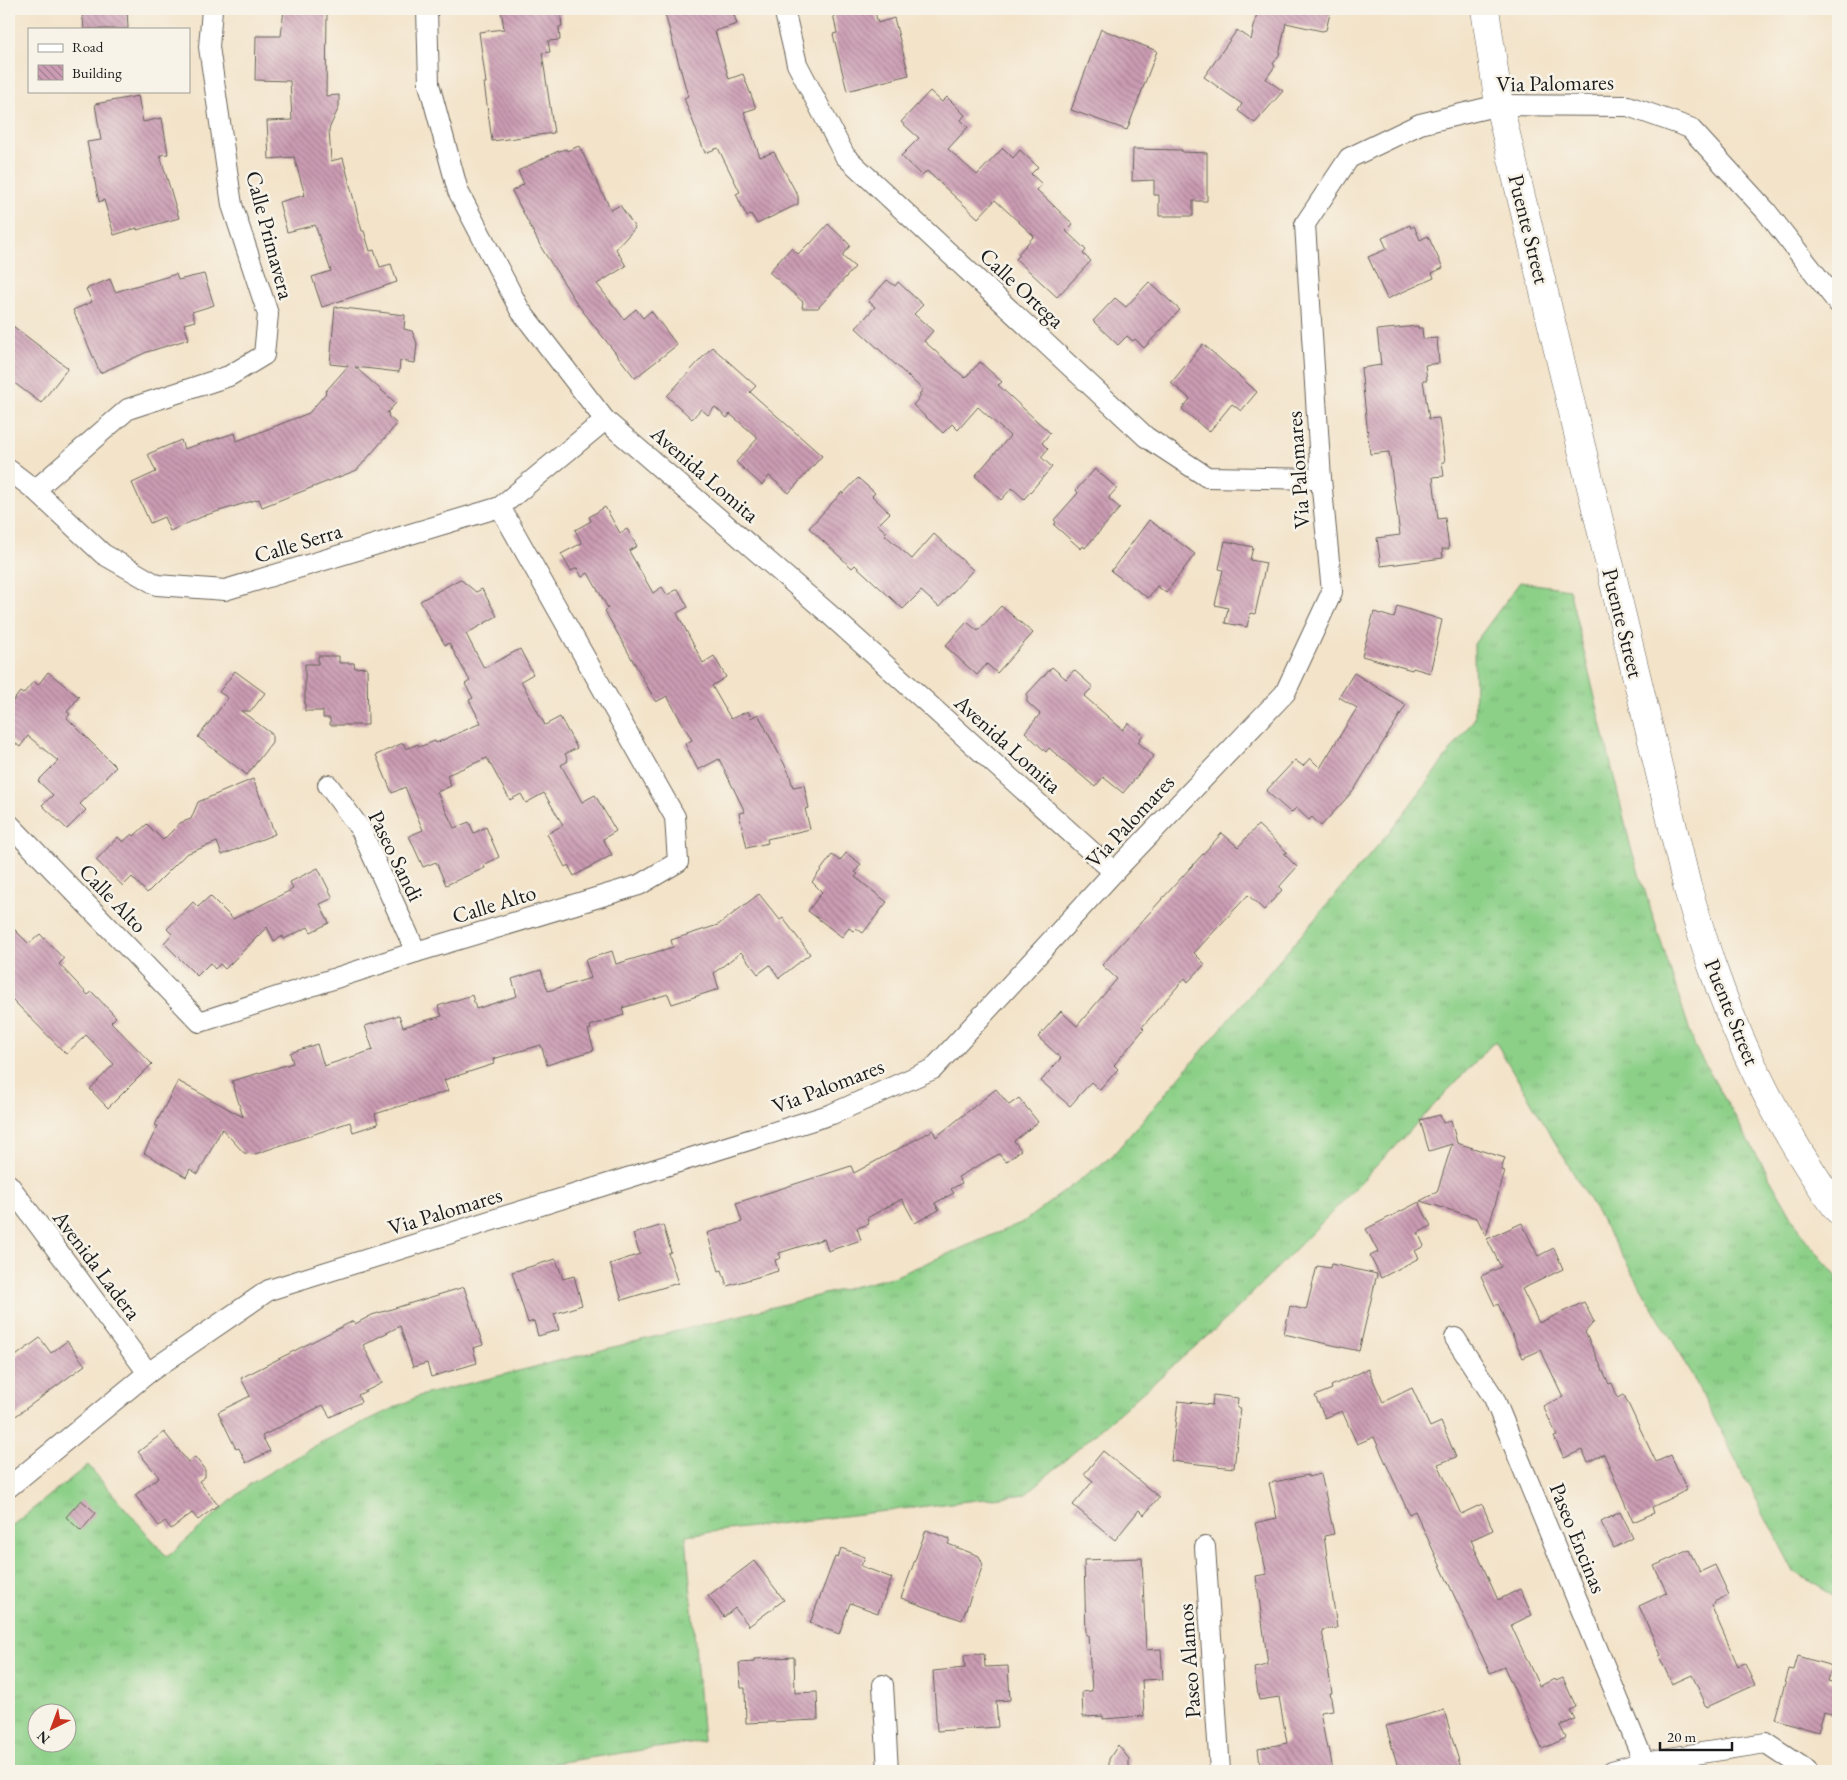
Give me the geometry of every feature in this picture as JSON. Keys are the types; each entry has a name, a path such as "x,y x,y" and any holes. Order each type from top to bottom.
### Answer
{"street":[{"name":"Calle Primavera","path":"35,490 128,409 229,376 264,355 268,314 232,205 209,47 212,9"},
{"name":"Avenida Lomita","path":"427,9 429,84 458,191 520,310 605,420 829,614 1114,872"},
{"name":"Calle Ortega","path":"784,9 797,64 845,156 1146,437 1207,477 1321,479"},
{"name":"Puente Street","path":"1485,9 1499,105 1686,886 1712,968 1747,1053 1786,1129 1824,1191 1838,1210"},
{"name":"Via Palomares","path":"9,1487 148,1373 269,1290 832,1114 933,1069 1114,872 1285,693 1332,592 1321,479 1305,224 1350,158 1420,124 1499,105 1628,106 1690,128 1766,211 1838,303"},
{"name":"Calle Serra","path":"9,470 35,490 103,554 157,585 225,590 500,507 605,420"},
{"name":"Calle Alto","path":"9,824 200,1022 416,952 639,885 678,862 675,817 500,507"},
{"name":"Paseo Sandi","path":"328,785 361,830 416,952"},
{"name":"Avenida Ladera","path":"9,1185 148,1373"},
{"name":"Paseo Encinas","path":"1455,1338 1494,1398 1644,1762"},
{"name":"Paseo Alamos","path":"1206,1547 1220,1771"},
{"path":"884,1685 888,1771"},
{"path":"1612,1771 1644,1762 1766,1744 1808,1771"}],"green space":[{"path":"1520,582 1569,589 1631,848 1695,1047 1803,1236 1838,1278 1838,1598 1794,1572 1684,1360 1495,1041 1340,1204 1229,1317 1026,1494 686,1535 703,1741 501,1771 9,1771 9,1528 88,1465 167,1557 250,1484 320,1443 419,1396 896,1276 1023,1222 1112,1156 1392,829 1475,718 1474,644"}],"building":[{"path":"82,9 127,9 128,28 84,28"},
{"path":"284,9 327,9 326,96 339,95 339,107 329,129 331,161 343,158 362,231 364,231 370,251 374,250 380,267 391,264 397,282 322,307 312,277 331,271 315,225 287,232 279,202 305,195 294,157 269,159 267,121 292,120 290,81 255,80 256,36 281,36"},
{"path":"501,9 560,9 562,26 559,27 560,40 548,41 550,52 542,53 554,133 492,141 479,32 504,29"},
{"path":"685,9 732,9 737,24 715,31 729,79 743,74 756,108 744,112 760,157 774,152 798,196 798,204 757,224 751,214 747,217 736,194 740,192 718,148 705,153 684,98 688,96 665,14"},
{"path":"832,9 874,9 878,23 894,18 909,75 847,91 833,34 837,33"},
{"path":"1258,9 1331,9 1326,30 1322,31 1286,23 1279,55 1273,64 1275,66 1266,79 1283,91 1255,123 1238,111 1242,104 1204,77 1237,30 1251,40"},
{"path":"1101,29 1157,51 1127,130 1071,110"},
{"path":"930,91 942,102 947,97 965,115 961,120 968,127 948,149 977,175 1003,148 1013,158 1020,150 1038,167 1031,174 1042,184 1037,190 1073,224 1066,231 1086,250 1083,254 1091,261 1057,297 1016,259 1020,255 1018,254 1034,236 995,200 978,218 927,171 922,176 901,156 919,138 901,122"},
{"path":"138,96 143,122 162,118 168,154 160,155 179,218 114,235 104,200 99,202 87,142 101,140 95,104"},
{"path":"579,146 611,210 620,205 635,228 616,249 626,266 597,284 624,319 636,309 643,318 651,311 677,345 635,378 578,305 542,249 512,191 524,184 518,171 556,152 566,149 567,151"},
{"path":"1133,149 1182,150 1182,152 1207,153 1207,201 1193,201 1193,216 1159,216 1159,195 1154,195 1154,180 1132,181"},
{"path":"828,224 850,246 843,254 843,257 855,267 818,308 802,308 803,302 769,272 791,248 798,254"},
{"path":"1410,225 1411,228 1414,226 1420,240 1428,236 1443,268 1432,273 1434,278 1387,299 1368,257 1387,249 1382,238"},
{"path":"176,274 178,280 204,274 214,305 192,312 195,321 184,324 189,339 147,352 100,373 73,310 92,302 86,289 110,279 115,292"},
{"path":"887,280 895,286 898,282 923,305 914,314 933,331 924,341 965,378 980,362 1002,382 998,385 1050,433 1042,443 1048,449 1041,457 1052,467 1024,499 1012,488 1001,500 975,476 1010,436 978,407 958,430 952,424 943,433 913,405 921,396 919,394 923,390 856,328 875,307 868,301"},
{"path":"1149,282 1180,310 1144,348 1135,339 1133,341 1127,336 1118,345 1093,321 1115,298 1126,307"},
{"path":"335,307 405,315 404,329 412,331 417,343 415,363 400,361 399,372 355,367 396,403 387,413 397,424 357,470 262,507 259,499 206,515 170,531 164,517 150,523 132,483 156,472 148,454 181,440 184,449 235,433 237,441 309,413 348,366 330,364"},
{"path":"9,323 68,368 41,403 9,379"},
{"path":"1418,326 1418,328 1422,328 1423,339 1437,338 1439,363 1425,365 1427,380 1423,380 1429,419 1439,418 1445,462 1442,462 1444,476 1433,477 1438,519 1445,518 1449,549 1442,549 1443,558 1381,566 1377,538 1400,535 1389,452 1370,454 1361,368 1381,365 1377,330"},
{"path":"1203,344 1257,392 1241,411 1232,404 1209,432 1182,409 1190,399 1171,383"},
{"path":"712,347 756,386 750,392 822,456 789,493 769,476 762,485 736,462 758,438 730,414 727,418 715,407 708,415 701,409 692,419 667,396"},
{"path":"1095,469 1117,488 1109,499 1120,508 1085,548 1083,546 1081,549 1054,525 1056,522 1054,520 1078,493 1076,490"},
{"path":"858,478 875,493 872,496 890,513 878,525 886,532 884,534 912,559 934,534 973,570 939,607 921,591 903,609 855,565 852,568 809,528 842,492 843,494"},
{"path":"605,507 620,533 627,529 637,546 629,551 653,593 662,587 667,595 678,589 688,607 677,613 703,663 714,656 726,677 712,686 731,719 748,711 751,718 758,714 789,773 793,787 804,785 809,808 805,809 810,829 767,839 768,843 747,848 739,813 745,812 719,759 698,770 685,744 692,740 667,696 656,702 605,611 608,608 588,573 582,577 577,568 571,571 561,554 582,543 575,530 591,521 589,517"},
{"path":"1149,520 1195,554 1166,593 1157,586 1148,598 1111,571"},
{"path":"1225,541 1253,547 1250,560 1266,563 1255,614 1250,613 1247,627 1225,623 1228,608 1215,605 1223,570 1219,569"},
{"path":"460,579 476,592 482,589 497,616 466,634 484,668 520,649 533,674 521,681 545,725 560,717 577,748 565,754 568,761 561,765 582,802 595,795 616,831 603,839 612,855 574,876 568,865 565,867 547,834 563,825 544,793 526,803 521,794 510,800 487,758 447,775 451,786 437,792 454,828 469,822 474,833 486,827 499,857 484,865 485,868 446,885 436,862 423,867 409,836 423,830 405,787 392,793 376,755 403,743 406,749 418,744 419,747 435,741 436,743 481,723 469,700 473,698 465,684 470,681 449,643 445,645 420,601"},
{"path":"1001,606 1033,633 997,673 987,664 977,675 945,646 967,622 978,631"},
{"path":"1397,606 1442,620 1430,673 1362,656 1374,612 1394,618"},
{"path":"318,656 339,656 339,663 354,663 355,668 367,667 368,725 330,725 330,718 323,718 323,711 305,711 305,664 318,664"},
{"path":"1052,667 1066,679 1074,670 1093,687 1084,696 1123,730 1128,723 1143,735 1138,742 1154,756 1123,793 1103,777 1095,787 1049,748 1046,752 1025,732 1040,714 1027,702 1027,694"},
{"path":"235,671 265,693 251,711 241,711 272,734 272,742 247,775 198,737 228,698 219,692"},
{"path":"48,672 79,697 67,712 70,714 67,718 116,767 80,804 86,810 67,829 42,805 53,795 38,781 58,761 28,736 20,747 9,738 9,706 20,692 23,694 34,681 38,685"},
{"path":"1354,673 1406,705 1354,790 1321,826 1312,817 1309,820 1296,808 1291,813 1266,791 1295,760 1303,766 1310,758 1320,768 1357,708 1339,697"},
{"path":"253,779 275,834 222,855 217,842 186,854 147,893 132,877 123,886 96,860 118,837 123,842 132,834 134,836 147,824 163,840 180,823 191,819 198,802"},
{"path":"1258,825 1287,852 1284,854 1297,867 1279,887 1282,890 1264,910 1248,895 1194,953 1205,964 1188,982 1185,978 1142,1027 1144,1029 1114,1065 1118,1069 1100,1090 1091,1082 1070,1106 1041,1081 1061,1058 1038,1037 1061,1011 1077,1026 1117,979 1102,965 1222,833 1238,847"},
{"path":"846,853 861,864 855,872 858,874 855,877 887,902 863,933 856,928 853,931 849,928 842,937 808,911 822,892 812,882 832,855 840,861"},
{"path":"318,868 333,898 320,904 329,923 311,932 308,927 284,939 283,936 274,941 267,927 225,969 220,964 215,969 210,963 197,976 164,943 172,934 167,929 193,902 198,907 210,896 233,919 293,889 290,882"},
{"path":"759,894 780,920 783,918 810,954 779,978 770,965 758,974 741,952 714,973 719,989 672,1004 668,994 622,1008 624,1015 590,1026 591,1029 588,1030 594,1050 547,1065 541,1045 493,1059 494,1064 444,1080 448,1091 375,1114 378,1124 353,1132 350,1122 255,1154 244,1153 222,1129 198,1174 190,1169 186,1177 144,1153 158,1126 155,1125 178,1081 243,1117 232,1081 293,1063 290,1053 317,1044 324,1066 373,1050 365,1026 399,1015 403,1027 442,1016 438,1006 472,995 476,1009 517,996 512,979 541,970 548,991 591,978 585,960 612,951 616,964 673,947 671,940 718,925"},
{"path":"9,924 29,944 40,934 64,959 59,964 88,995 92,992 116,1017 111,1022 152,1064 108,1108 90,1089 114,1064 86,1035 66,1054 9,996"},
{"path":"996,1089 1009,1105 1019,1098 1038,1122 1014,1141 1021,1150 1006,1162 999,1154 958,1177 962,1183 951,1189 954,1193 935,1203 939,1210 915,1223 902,1199 867,1218 869,1224 857,1228 861,1240 828,1251 824,1239 779,1253 781,1258 775,1260 778,1271 727,1286 722,1270 719,1271 707,1233 742,1222 736,1203 851,1166 854,1173 933,1130 936,1137"},
{"path":"1440,1115 1443,1123 1451,1120 1457,1143 1505,1158 1501,1170 1505,1171 1486,1236 1477,1218 1420,1201 1437,1192 1452,1144 1429,1151 1420,1120"},
{"path":"1419,1202 1431,1226 1418,1233 1424,1246 1415,1251 1419,1258 1381,1278 1370,1256 1378,1252 1366,1229"},
{"path":"1522,1223 1538,1256 1554,1248 1563,1269 1522,1289 1539,1323 1584,1302 1594,1322 1585,1332 1609,1384 1612,1383 1618,1398 1624,1395 1656,1462 1671,1455 1687,1490 1652,1507 1654,1513 1633,1522 1604,1454 1588,1462 1582,1450 1564,1458 1554,1437 1557,1436 1543,1406 1563,1397 1541,1350 1523,1358 1498,1304 1495,1306 1481,1276 1501,1267 1487,1239"},
{"path":"663,1225 671,1252 668,1253 678,1283 622,1300 610,1264 640,1254 633,1234"},
{"path":"556,1259 563,1279 574,1276 582,1305 554,1314 559,1330 538,1336 534,1321 528,1323 512,1272"},
{"path":"1331,1264 1377,1274 1359,1351 1284,1334 1290,1306 1306,1310 1317,1266 1330,1268"},
{"path":"464,1287 483,1345 473,1348 477,1363 431,1377 427,1363 413,1367 400,1326 363,1345 382,1383 358,1395 361,1402 330,1417 323,1405 262,1436 270,1451 246,1463 239,1448 236,1449 218,1412 250,1396 241,1378 353,1321 355,1324 372,1315"},
{"path":"40,1338 51,1353 67,1341 85,1365 9,1421 9,1361"},
{"path":"1368,1369 1383,1402 1412,1388 1430,1427 1441,1422 1456,1457 1438,1464 1461,1514 1482,1504 1493,1530 1471,1540 1498,1600 1520,1589 1532,1615 1511,1625 1539,1686 1555,1679 1556,1681 1563,1678 1576,1707 1570,1710 1575,1719 1560,1726 1566,1738 1542,1749 1504,1667 1490,1673 1415,1511 1409,1514 1374,1437 1357,1444 1342,1411 1325,1418 1315,1396 1332,1389 1331,1386"},
{"path":"1213,1395 1238,1398 1237,1408 1240,1408 1240,1415 1234,1468 1171,1461 1178,1401 1212,1405"},
{"path":"164,1432 188,1462 195,1457 205,1470 205,1477 199,1481 218,1505 198,1520 192,1513 171,1529 165,1521 159,1526 135,1495 159,1477 138,1452"},
{"path":"1103,1451 1159,1497 1144,1515 1139,1510 1115,1540 1073,1505 1093,1481 1084,1474"},
{"path":"1321,1474 1334,1534 1324,1536 1337,1628 1322,1630 1333,1710 1320,1712 1333,1771 1261,1771 1258,1749 1287,1743 1279,1697 1259,1700 1254,1668 1268,1665 1256,1576 1267,1574 1255,1523 1277,1518 1269,1483"},
{"path":"81,1500 96,1513 81,1531 66,1517"},
{"path":"1620,1512 1633,1538 1614,1548 1601,1522"},
{"path":"926,1530 950,1539 948,1544 979,1556 983,1565 962,1620 901,1598"},
{"path":"841,1548 865,1557 861,1566 892,1578 878,1613 850,1603 839,1634 810,1623 835,1557 838,1558"},
{"path":"1689,1550 1700,1572 1715,1565 1729,1595 1711,1605 1738,1666 1745,1663 1755,1685 1707,1707 1692,1675 1672,1684 1639,1606 1667,1593 1654,1566"},
{"path":"1142,1558 1146,1650 1161,1649 1163,1679 1142,1680 1144,1716 1103,1719 1103,1716 1083,1717 1082,1692 1092,1691 1088,1635 1086,1635 1084,1560"},
{"path":"754,1561 784,1600 749,1626 735,1608 724,1617 708,1596"},
{"path":"984,1654 985,1667 1008,1666 1010,1700 996,1701 998,1727 937,1731 933,1671 965,1668 964,1655"},
{"path":"1798,1656 1832,1666 1828,1681 1838,1684 1838,1716 1824,1712 1818,1732 1775,1719 1789,1669 1794,1670"},
{"path":"794,1657 795,1693 817,1692 818,1720 746,1723 745,1688 741,1688 739,1663 754,1662 754,1659"},
{"path":"1444,1710 1461,1768 1449,1771 1399,1771 1386,1726"},
{"path":"1118,1745 1129,1759 1129,1771 1109,1771 1109,1759"}]}
